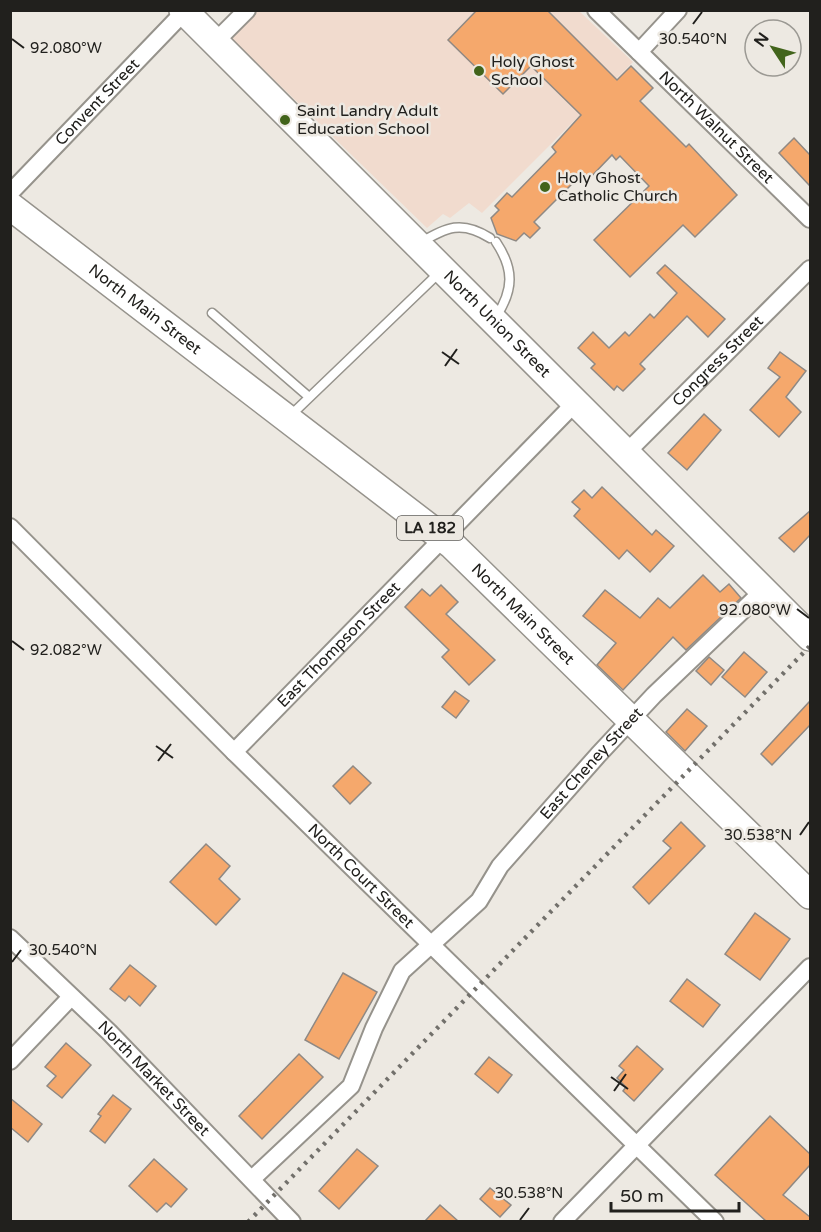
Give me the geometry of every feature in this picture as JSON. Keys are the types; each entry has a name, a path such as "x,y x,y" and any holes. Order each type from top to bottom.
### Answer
{"main road":[{"name":"North Union Street","path":"183,11 216,41 810,637"},
{"name":"North Main Street","path":"10,206 442,538 498,588 810,895"}],"street":[{"path":"216,41 247,10"},
{"name":"North Walnut Street","path":"596,10 810,219"},
{"path":"639,52 678,10"},
{"name":"Convent Street","path":"10,194 183,11"},
{"name":"Congress Street","path":"626,453 810,268"},
{"name":"East Thompson Street","path":"234,752 576,402"},
{"name":"North Court Street","path":"10,527 234,752 715,1221"},
{"name":"East Cheney Street","path":"252,1179 351,1086 391,989 402,971 479,901 500,866 654,695 764,590"},
{"name":"North Market Street","path":"10,938 292,1221"},
{"path":"562,1221 810,967"},
{"path":"10,1061 71,997"}],"lane":[{"path":"419,244 456,225 478,230 493,240 509,261 510,282 506,303 494,320"},
{"path":"288,418 443,269"},
{"path":"212,313 309,397"}],"shaded area":[{"path":"257,11 579,11 633,62 482,213 469,203 450,218 443,214 427,228 229,36"}],"building":[{"path":"477,10 547,10 617,80 631,66 653,88 640,101 686,147 689,144 737,195 695,237 683,225 630,277 594,240 649,186 620,156 616,160 612,155 586,182 580,176 534,222 540,228 530,238 524,233 516,241 497,234 491,218 499,210 495,206 507,193 512,197 556,152 552,147 581,115 531,66 503,94 448,40"},
{"path":"794,138 810,155 810,186 779,153"},
{"path":"665,265 725,319 708,337 687,316 640,364 645,369 623,391 617,386 614,390 591,368 595,364 578,348 593,332 609,348 625,332 629,336 650,314 654,318 677,293 657,273"},
{"path":"780,352 806,371 786,397 801,412 779,437 750,410 780,377 768,368"},
{"path":"704,414 721,430 687,470 668,453"},
{"path":"602,487 652,535 656,530 674,546 650,572 627,550 619,559 574,516 580,509 572,502 584,490 592,498"},
{"path":"810,511 810,535 794,552 779,538"},
{"path":"703,575 720,592 729,584 741,598 686,650 673,637 623,690 597,665 616,643 583,616 605,590 640,618 658,598 670,608"},
{"path":"441,585 458,602 446,614 495,660 469,685 442,657 449,650 405,607 422,589 430,596"},
{"path":"744,652 767,672 745,697 722,677"},
{"path":"709,657 724,670 711,685 696,671"},
{"path":"455,691 469,701 456,718 442,707"},
{"path":"810,701 810,725 772,765 761,754"},
{"path":"687,709 707,726 685,751 666,732"},
{"path":"353,766 371,783 350,804 333,786"},
{"path":"681,822 705,846 649,904 633,887 671,848 663,841"},
{"path":"206,844 230,866 219,879 240,899 216,925 170,882"},
{"path":"755,913 790,939 760,980 725,954"},
{"path":"130,965 156,986 140,1006 129,996 125,1001 110,989"},
{"path":"343,973 377,992 339,1059 305,1040"},
{"path":"687,979 720,1005 703,1027 670,1001"},
{"path":"66,1043 91,1065 62,1098 47,1086 56,1076 45,1067"},
{"path":"637,1046 663,1069 634,1101 623,1091 626,1087 617,1078 624,1070 619,1066"},
{"path":"299,1054 323,1077 262,1139 239,1116"},
{"path":"489,1057 512,1075 498,1093 475,1074"},
{"path":"113,1095 131,1109 105,1143 90,1131 101,1116 98,1114"},
{"path":"10,1098 42,1124 28,1142 10,1127"},
{"path":"770,1116 810,1154 810,1165 783,1195 810,1217 810,1221 766,1221 715,1175"},
{"path":"357,1149 378,1166 339,1209 319,1191"},
{"path":"154,1159 187,1189 171,1207 166,1203 157,1212 129,1186"},
{"path":"490,1188 511,1205 500,1217 480,1199"},
{"path":"440,1205 458,1221 425,1221"}],"railway":[{"path":"248,1222 810,646"}],"place":[{"name":"Holy Ghost School","path":"479,71"},
{"name":"Saint Landry Adult Education School","path":"285,120"},
{"name":"Holy Ghost Catholic Church","path":"545,187"}]}
